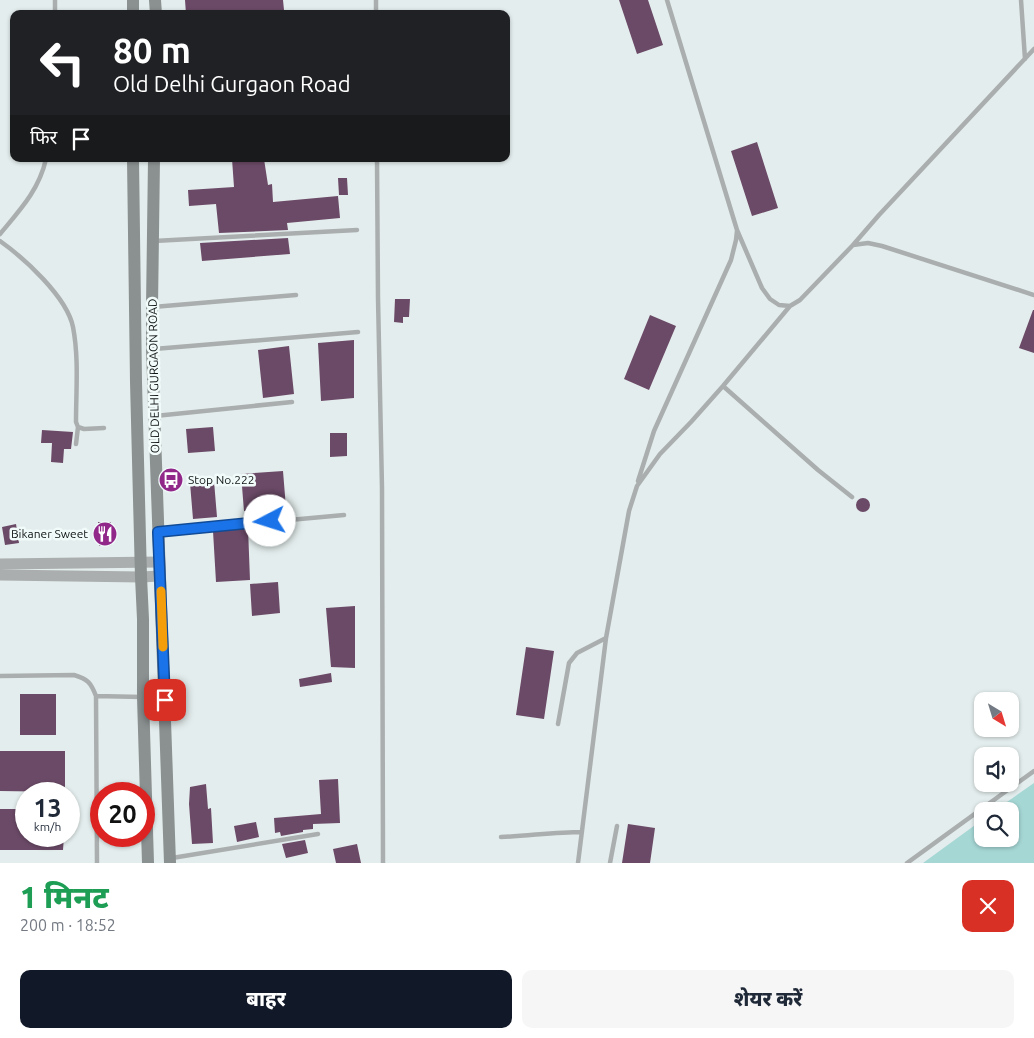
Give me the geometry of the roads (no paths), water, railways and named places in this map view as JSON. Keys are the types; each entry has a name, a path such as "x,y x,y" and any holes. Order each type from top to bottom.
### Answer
{"main road":[{"name":"OLD DELHI GURGAON ROAD","path":"133,162 136,382 148,863"},
{"name":"OLD DELHI GURGAON ROAD","path":"154,162 152,349 170,861"}],"street":[{"path":"0,564 159,562"},
{"path":"0,575 160,576"}],"lane":[{"path":"667,0 737,230 762,288 770,299 779,304 790,306"},
{"path":"1021,0 1025,59"},
{"path":"637,486 660,454 723,386 790,306 800,300 854,245 879,215 1034,50"},
{"path":"0,234 37,186 45,162"},
{"path":"377,162 382,488 383,863"},
{"path":"153,241 357,230"},
{"path":"578,863 606,638 629,511 654,431 731,260 737,230"},
{"path":"0,241 33,268 51,288 69,315 73,326 76,353 76,422 78,427 76,444"},
{"path":"854,245 868,243 882,246 1034,295"},
{"path":"152,307 296,295"},
{"path":"152,349 358,332"},
{"path":"723,386 818,470 852,496"},
{"path":"154,416 292,402"},
{"path":"78,427 84,429 104,428"},
{"path":"158,532 344,515"},
{"path":"558,724 569,663 577,653 606,638"},
{"path":"0,676 74,675 85,678 92,685 96,696 97,863"},
{"path":"96,696 143,697"},
{"path":"908,863 1034,771"},
{"path":"610,863 617,826"},
{"path":"501,837 582,832"},
{"path":"170,861 318,834"}],"place":[{"name":"Stop No.222","path":"171,480"},
{"name":"Bikaner Sweet","path":"105,534"}]}
